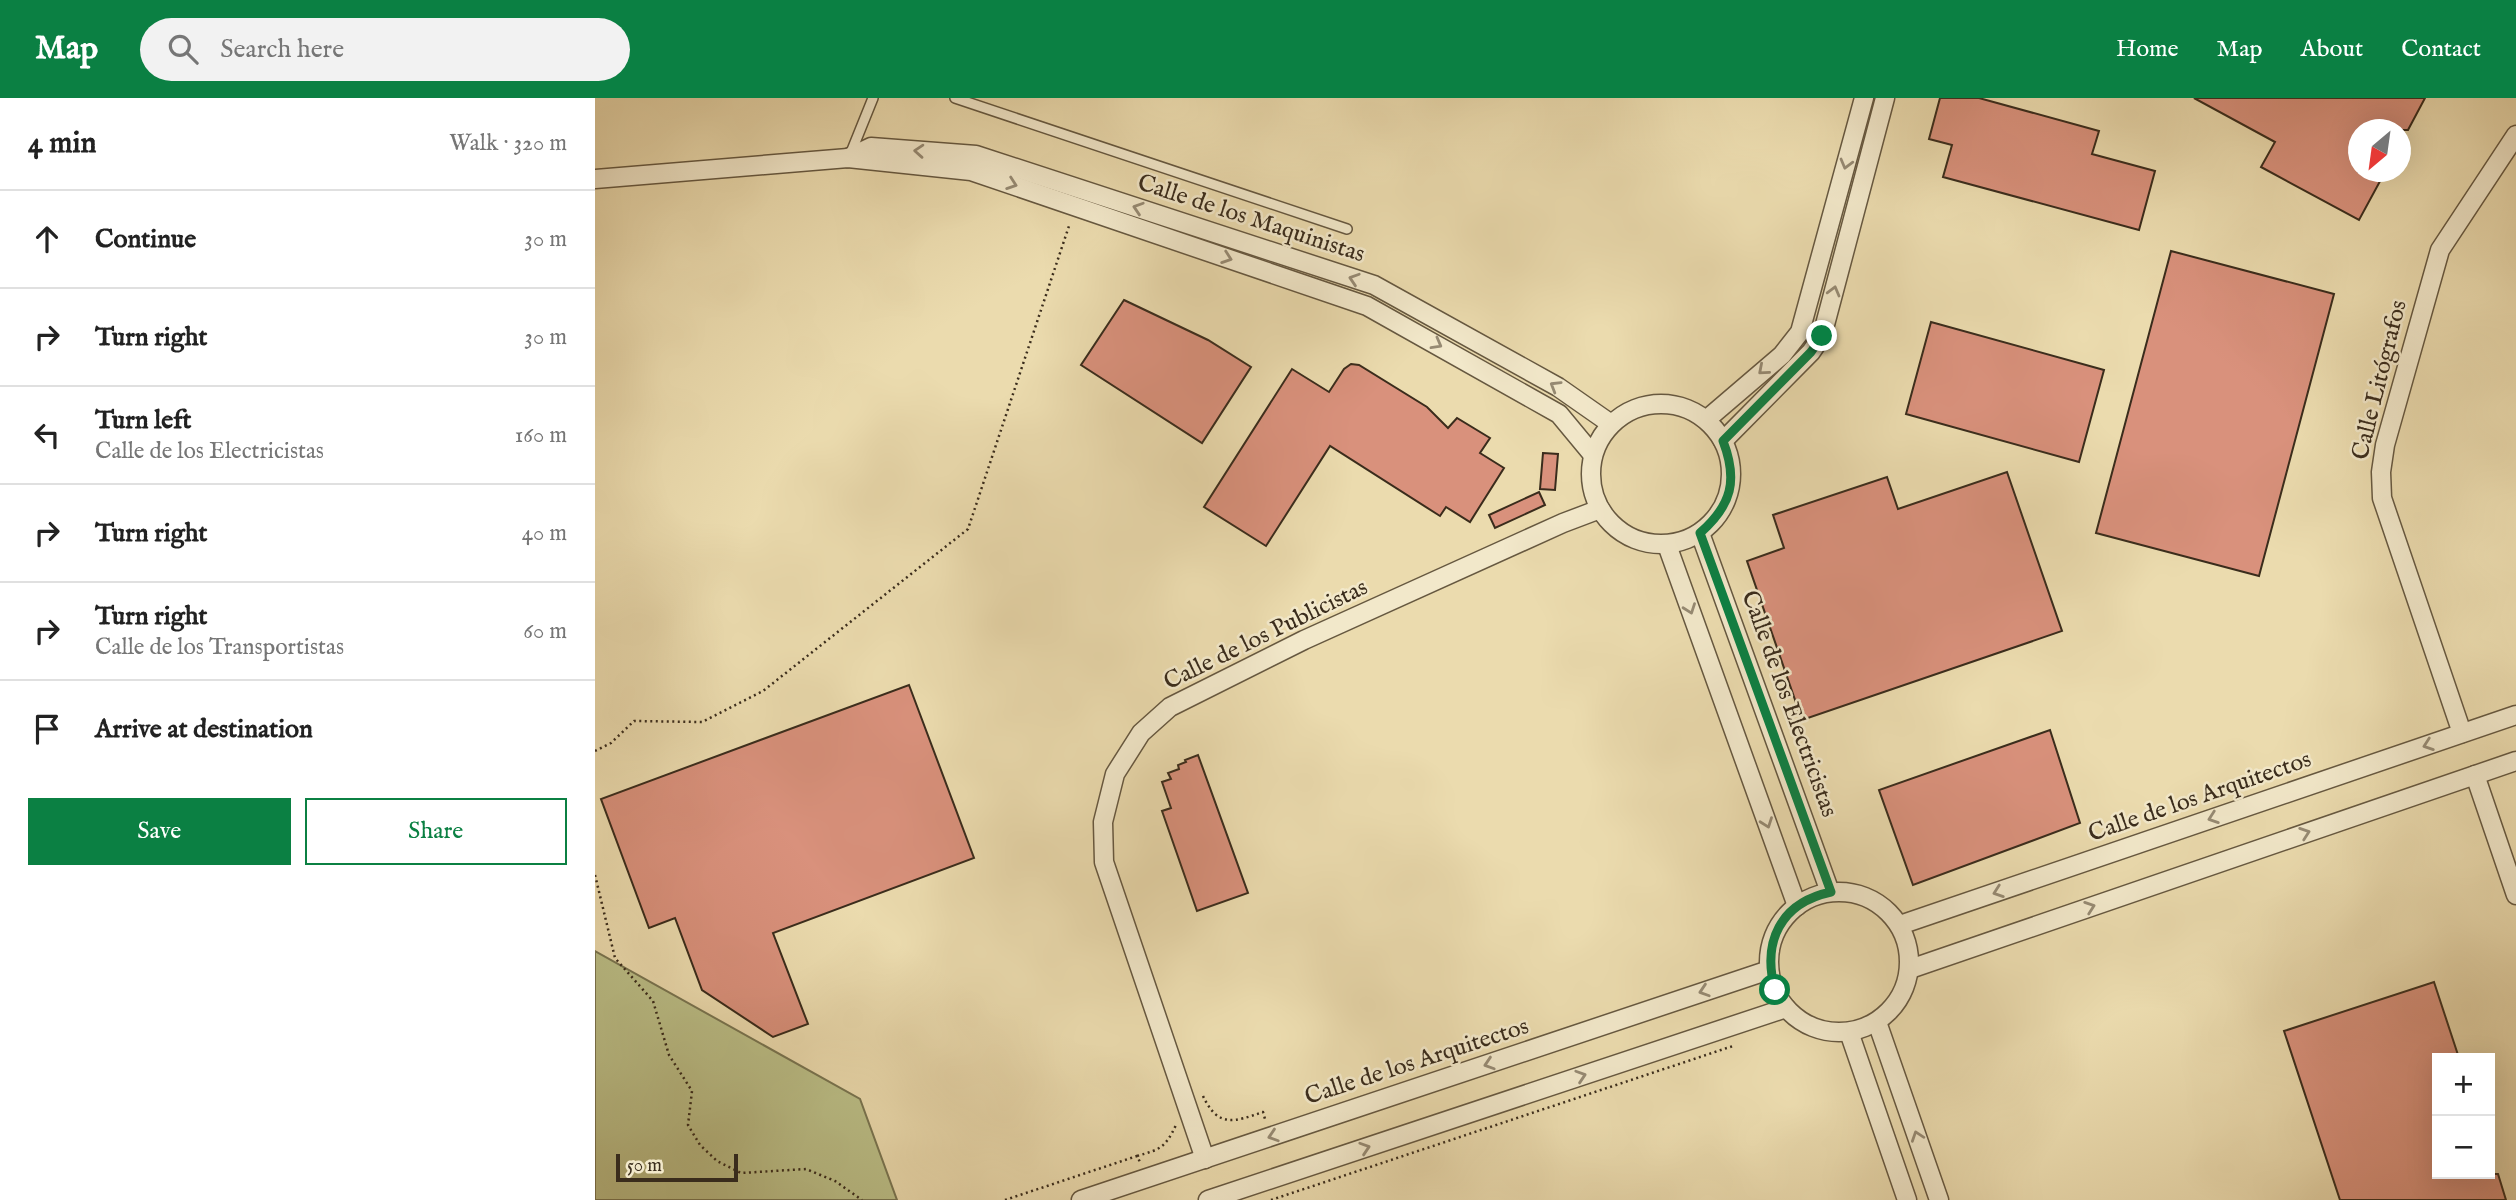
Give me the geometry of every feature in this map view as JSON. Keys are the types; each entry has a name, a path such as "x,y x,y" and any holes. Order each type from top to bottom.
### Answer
{"street":[{"path":"1706,420 1782,355 1800,332 1864,98"},
{"path":"1723,441 1811,352 1822,336 1885,98"},
{"name":"Calle Litógrafos","path":"2462,733 2382,498 2381,472 2385,445 2440,250 2516,135"},
{"name":"Calle de los Maquinistas","path":"848,158 871,147 976,155 1374,285 1558,387 1611,424"},
{"name":"Calle de los Maquinistas","path":"595,179 848,158 971,171 1367,306 1559,414 1593,455"},
{"path":"1668,404 1688,409 1706,420 1723,441 1730,460 1732,481 1727,501 1716,519 1700,533 1667,545 1647,544 1628,537 1612,525 1600,509 1593,492 1591,474 1593,455 1611,424 1628,412 1647,405 1668,404"},
{"name":"Calle de los Publicistas","path":"1205,1158 1104,862 1103,822 1115,774 1141,733 1170,707 1304,640 1563,523 1600,509"},
{"name":"Calle de los Electricistas","path":"1700,533 1831,892"},
{"path":"1667,545 1797,906"},
{"name":"Calle de los Arquitectos","path":"1900,925 2516,715"},
{"path":"1910,969 2516,761"},
{"path":"2475,775 2516,895"},
{"path":"1831,892 1851,892 1870,898 1887,910 1900,925 1908,946 1910,969 1905,989 1893,1007 1878,1021 1849,1032 1826,1031 1804,1023 1786,1008 1775,990 1769,970 1771,946 1780,923 1807,899 1831,892"},
{"name":"Calle de los Arquitectos","path":"1081,1200 1769,970"},
{"path":"1217,1198 1786,1008"},
{"path":"1878,1021 1939,1200"},
{"path":"1849,1032 1907,1200"}],"lane":[{"path":"848,158 873,98"},
{"path":"955,98 1346,229"}],"path":[{"path":"595,751 611,743 634,721 702,722 763,691 968,529 1076,206"},
{"path":"595,875 615,958 653,1001 669,1055 692,1091 688,1125 699,1145 717,1161 741,1173 806,1169 835,1181 862,1200"},
{"path":"1271,1200 1733,1046 1727,1028"},
{"path":"1203,1095 1212,1112 1226,1120 1237,1121 1263,1112 1271,1136"},
{"path":"1137,1156 1160,1149 1168,1142 1177,1121"},
{"path":"1284,1175 1290,1193"}],"green space":[{"path":"595,951 860,1099 897,1200 595,1200"}],"building":[{"path":"1940,98 1979,98 2099,131 2092,154 2155,171 2139,230 1943,177 1952,145 1929,139"},
{"path":"2194,98 2425,98 2411,124 2411,119 2348,119 2348,182 2380,182 2359,220 2261,167 2275,142"},
{"path":"2171,251 2334,294 2259,576 2096,533"},
{"path":"1124,300 1208,340 1251,367 1202,443 1081,365"},
{"path":"1931,322 2104,370 2079,462 1906,414"},
{"path":"1351,364 1359,365 1427,407 1448,428 1457,418 1490,438 1480,453 1504,468 1470,522 1446,507 1440,516 1330,446 1266,546 1204,507 1292,369 1329,392 1344,369"},
{"path":"1543,453 1558,454 1555,490 1540,489"},
{"path":"2007,472 2062,631 1802,720 1747,561 1784,548 1773,515 1887,477 1898,509"},
{"path":"1539,492 1545,505 1495,528 1489,515"},
{"path":"909,685 974,858 773,933 808,1024 773,1037 702,990 675,918 649,928 601,799"},
{"path":"2050,730 2080,823 1913,885 1879,790"},
{"path":"1198,755 1248,893 1197,911 1162,811 1171,808 1162,782 1171,779 1168,773 1179,769 1178,765"},
{"path":"2434,982 2457,1053 2432,1053 2432,1179 2495,1179 2495,1174 2498,1174 2506,1200 2340,1200 2284,1031"}],"route":[{"path":"1775,990 1769,970 1771,946 1780,923 1807,899 1831,892 1700,533 1716,519 1727,501 1732,481 1730,460 1723,441 1811,352 1822,336"}]}
